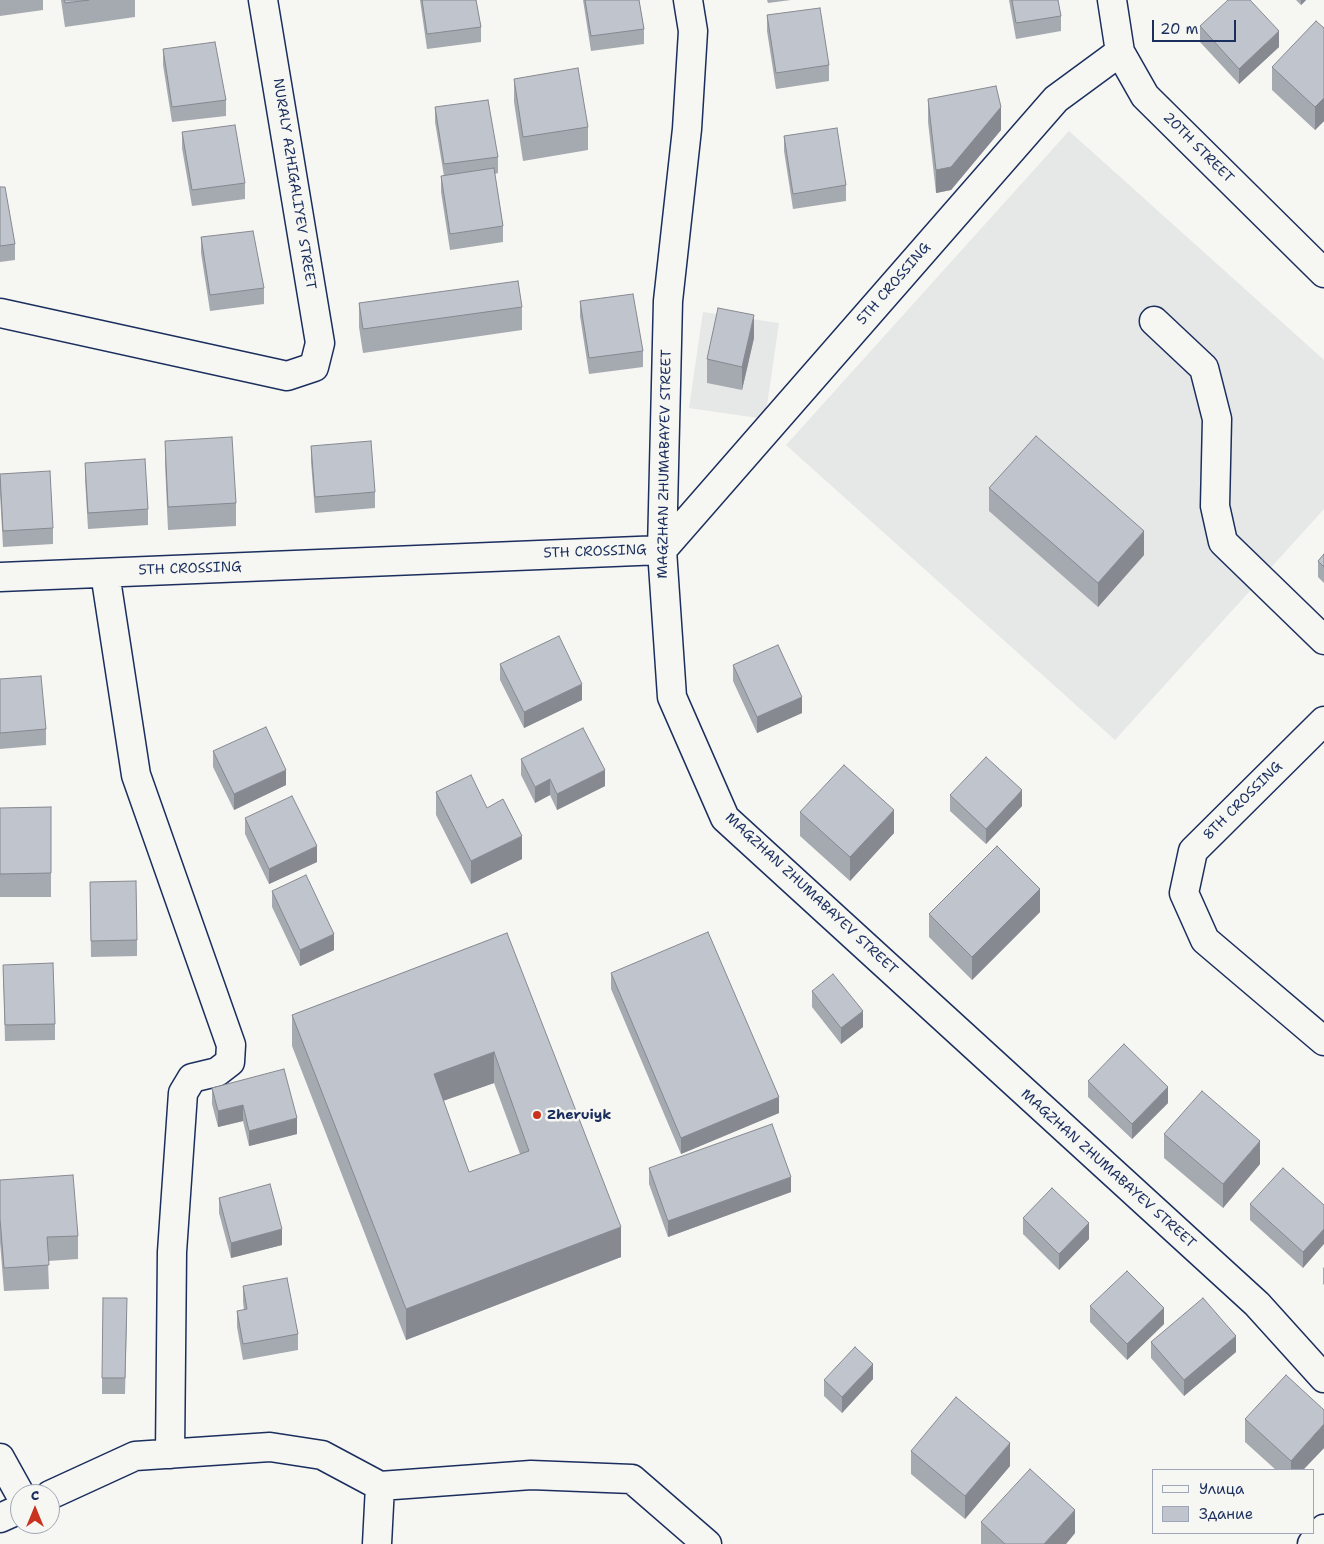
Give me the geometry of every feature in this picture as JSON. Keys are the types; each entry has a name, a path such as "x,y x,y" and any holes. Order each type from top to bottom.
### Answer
{"street":[{"name":"NURALY AZHIGALIYEV STREET","path":"0,313 287,376 314,367 320,344 264,0"},
{"name":"MAGZHAN ZHUMABAYEV STREET","path":"688,0 693,31 687,129 668,301 662,550 672,698 725,818 1257,1304 1324,1378"},
{"name":"20TH STREET","path":"1116,3 1120,52 1145,96 1324,274"},
{"name":"5TH CROSSING","path":"0,577 662,550 1056,99 1120,52"},
{"path":"1154,321 1204,368 1217,419 1215,506 1223,542 1324,640"},
{"path":"105,573 136,775 231,1045 230,1062 217,1072 192,1078 183,1093 172,1252 170,1454"},
{"name":"8TH CROSSING","path":"1324,721 1193,851 1184,893 1206,940 1324,1041"},
{"path":"60,1490 135,1456 270,1447 322,1455 380,1486 531,1475 632,1479 707,1544"},
{"path":"0,1458 14,1484"},
{"path":"377,1544 380,1486"},
{"path":"1312,1544 1324,1529"}],"shaded area":[{"path":"1069,131 1324,360 1324,509 1115,740 786,445"},
{"path":"703,312 779,323 765,419 689,408"}],"building":[{"path":"64,0 89,0 65,3"},
{"path":"422,0 476,0 481,27 427,34"},
{"path":"585,0 639,0 644,29 591,36"},
{"path":"1012,0 1058,0 1061,16 1016,23"},
{"path":"1228,0 1250,0 1279,31 1239,69 1200,26"},
{"path":"820,8 829,65 776,73 767,15"},
{"path":"1316,21 1324,28 1324,98 1315,107 1272,67"},
{"path":"215,42 226,100 172,107 163,49"},
{"path":"578,68 588,127 523,137 514,79"},
{"path":"996,86 1001,107 951,167 936,170 928,99"},
{"path":"488,100 498,157 444,164 435,107"},
{"path":"235,125 245,183 192,190 182,132"},
{"path":"837,128 846,185 793,194 784,136"},
{"path":"494,168 503,226 450,234 441,176"},
{"path":"0,187 5,187 15,244 0,246"},
{"path":"253,231 264,288 210,295 201,237"},
{"path":"518,281 522,307 363,329 359,303"},
{"path":"633,294 643,351 589,358 580,301"},
{"path":"718,308 754,315 742,367 707,359"},
{"path":"1036,436 1144,531 1098,583 989,488"},
{"path":"232,437 236,503 168,507 165,441"},
{"path":"371,441 375,492 315,497 311,446"},
{"path":"145,459 148,509 88,513 85,463"},
{"path":"50,471 53,528 3,531 0,474"},
{"path":"1324,554 1324,567 1318,561"},
{"path":"559,636 582,684 524,712 500,664"},
{"path":"778,645 802,697 757,717 733,665"},
{"path":"41,676 46,729 0,733 0,679"},
{"path":"266,727 286,770 234,794 213,751"},
{"path":"583,728 605,770 557,794 550,779 535,787 521,759"},
{"path":"986,757 1022,790 986,829 950,795"},
{"path":"844,765 894,810 850,857 800,812"},
{"path":"471,775 487,808 503,799 522,836 471,861 436,792"},
{"path":"292,796 317,846 269,869 245,818"},
{"path":"51,807 51,873 0,874 0,808"},
{"path":"997,846 1040,889 972,957 929,914"},
{"path":"306,875 334,934 300,950 272,891"},
{"path":"136,881 137,940 91,941 90,882"},
{"path":"708,932 779,1097 681,1138 611,973"},
{"path":"507,933 621,1227 406,1309 292,1015","holes":["494,1052 529,1151 469,1172 434,1074"]},
{"path":"53,963 55,1024 5,1025 3,965"},
{"path":"833,974 863,1011 841,1028 812,991"},
{"path":"1124,1044 1168,1087 1132,1124 1088,1081"},
{"path":"284,1069 297,1118 249,1131 243,1105 218,1111 212,1088"},
{"path":"1202,1091 1260,1141 1223,1184 1164,1134"},
{"path":"772,1124 791,1177 668,1221 649,1168"},
{"path":"1283,1168 1324,1205 1324,1229 1303,1252 1250,1204"},
{"path":"73,1175 78,1236 47,1237 49,1265 4,1268 0,1219 0,1180"},
{"path":"270,1184 282,1229 231,1243 219,1198"},
{"path":"1052,1188 1089,1223 1059,1254 1023,1218"},
{"path":"1127,1271 1164,1308 1127,1344 1090,1306"},
{"path":"287,1278 298,1334 243,1344 237,1311 247,1309 243,1286"},
{"path":"103,1298 127,1298 125,1378 102,1378"},
{"path":"1203,1298 1236,1336 1184,1380 1151,1342"},
{"path":"855,1347 873,1364 842,1397 824,1380"},
{"path":"1286,1375 1324,1410 1324,1424 1291,1461 1245,1419"},
{"path":"956,1397 1010,1443 965,1496 911,1451"},
{"path":"1030,1469 1075,1510 1044,1544 1005,1544 981,1522"}],"place":[{"name":"Zheruiyk","path":"537,1115"}]}
